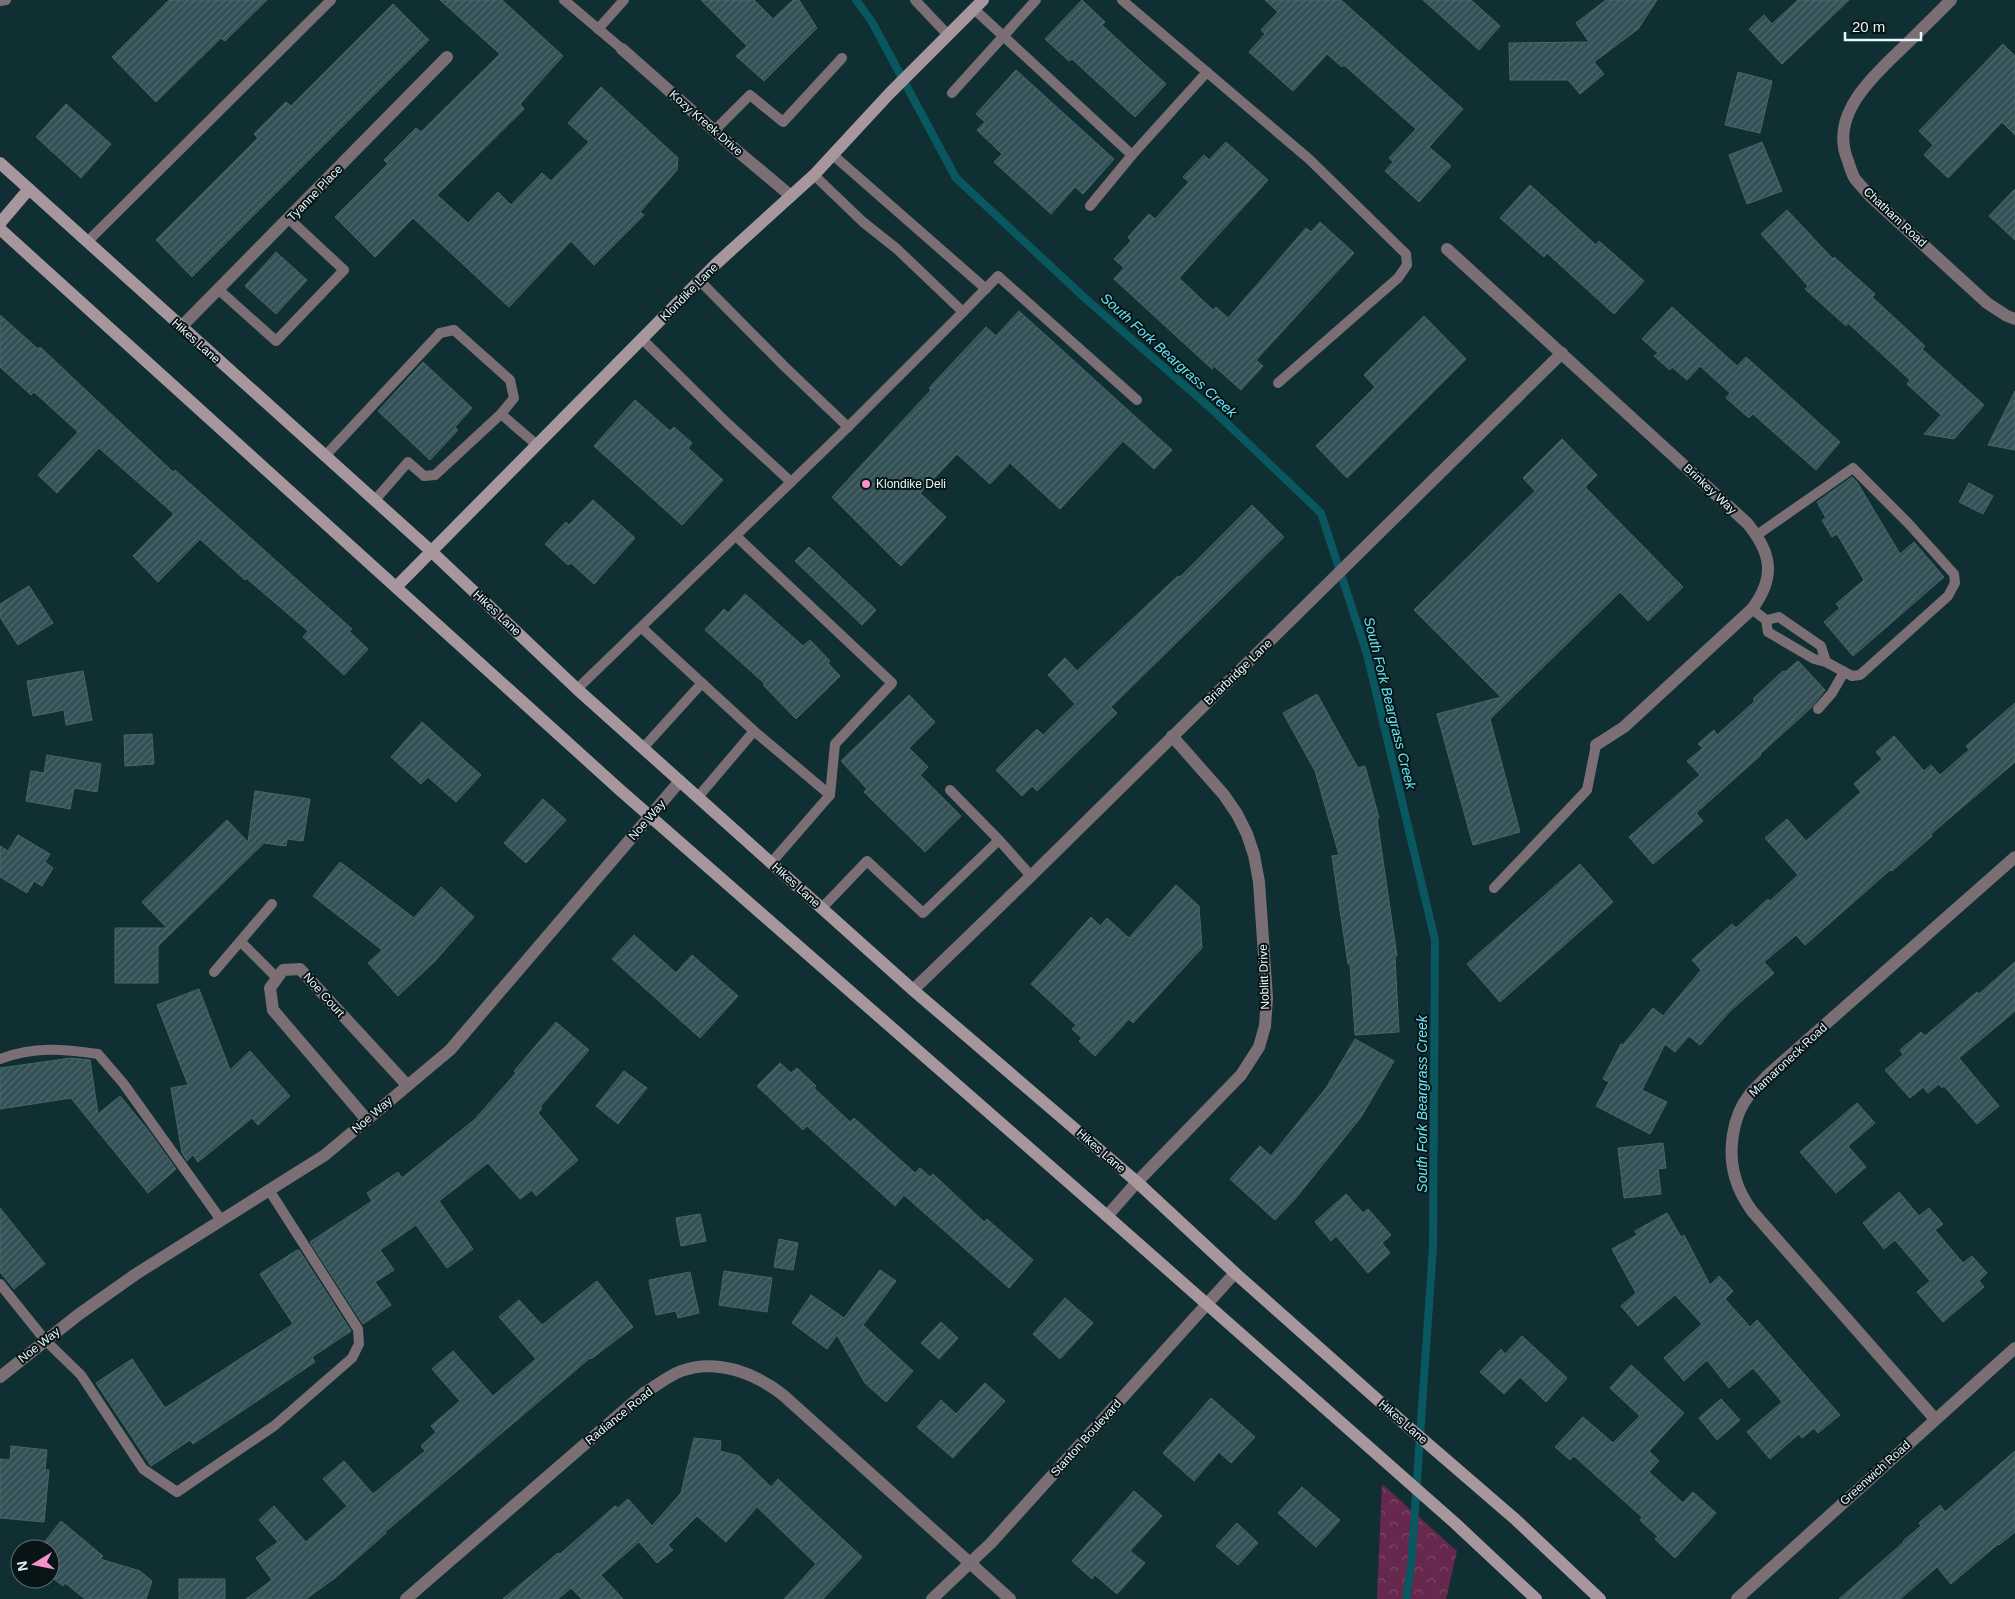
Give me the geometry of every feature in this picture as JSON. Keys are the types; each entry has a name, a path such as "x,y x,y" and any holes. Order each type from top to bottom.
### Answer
{"main road":[{"name":"Klondike Lane","path":"396,587 700,280 814,175 889,94 978,5"},
{"name":"Hikes Lane","path":"0,163 375,500 577,689 680,782 913,990 1137,1182 1406,1425 1516,1519 1600,1599"},
{"path":"0,223 30,189"},
{"path":"0,229 650,816 1456,1524 1536,1599"}],"street":[{"name":"Chatham Road","path":"1951,0 1887,63 1860,92 1851,105 1845,119 1843,144 1845,155 1854,177 1870,196 1987,303 2015,319"},
{"name":"Kozy Kreek Drive","path":"622,49 791,196"},
{"name":"Tyanne Place","path":"181,327 447,57"},
{"name":"Brinkey Way","path":"1448,249 1747,523 1757,535 1768,558 1768,579 1761,597 1752,609 1624,728 1596,746"},
{"name":"Briarbridge Lane","path":"913,990 1562,353"},
{"name":"Noblitt Drive","path":"1107,1216 1137,1182 1248,1067 1259,1047 1265,1026 1267,998 1258,882 1254,855 1247,834 1237,814 1224,795 1172,736"},
{"name":"Noe Way","path":"0,1377 45,1340 136,1274 325,1155 450,1050 680,782"},
{"name":"Mamaroneck Road","path":"1935,1419 1752,1211 1742,1196 1735,1178 1731,1149 1736,1121 1749,1095 1776,1068 2015,857"},
{"name":"Noe Court","path":"277,978 283,970 300,969 407,1085"},
{"path":"277,978 270,988 273,1010 367,1120"},
{"name":"Stanton Boulevard","path":"932,1599 991,1543 1236,1273"},
{"name":"Greenwich Road","path":"1737,1599 2015,1348"},
{"name":"Radiance Road","path":"406,1599 644,1393 680,1372 708,1368 737,1370 769,1383 1010,1599"}],"lane":[{"path":"0,1 6,0"},
{"path":"87,242 330,0"},
{"path":"564,0 622,49"},
{"path":"598,29 624,0"},
{"path":"915,0 948,35"},
{"path":"952,94 1036,0"},
{"path":"1122,0 1309,159 1406,254 1407,265 1398,278 1278,383"},
{"path":"978,5 1003,37 1132,155"},
{"path":"714,131 750,95 783,122 842,58"},
{"path":"1090,206 1132,155 1206,72"},
{"path":"832,155 986,289"},
{"path":"814,175 863,222 897,249 963,312"},
{"path":"219,290 276,341 344,270 289,219"},
{"path":"577,689 848,427 998,276 1137,400"},
{"path":"700,280 784,366 848,427"},
{"path":"326,456 440,333 454,330 510,380 514,398 501,414 435,475 424,476 408,462 375,500"},
{"path":"642,339 791,482"},
{"path":"501,414 537,445"},
{"path":"1752,609 1766,620 1768,632 1814,659 1826,662 1852,676 1860,675 1948,596 1955,583 1954,574 1908,523 1854,468 1757,535"},
{"path":"736,536 892,683 835,744 830,795 771,863"},
{"path":"1766,620 1779,617 1821,646 1826,662"},
{"path":"642,628 754,731 830,795"},
{"path":"1818,709 1839,684 1844,672"},
{"path":"643,748 702,683"},
{"path":"698,797 754,731"},
{"path":"1494,888 1587,790 1596,746"},
{"path":"950,790 1031,876"},
{"path":"822,908 867,861 923,913 999,840"},
{"path":"214,972 272,904"},
{"path":"241,942 277,978"},
{"path":"0,1060 19,1052 60,1048 98,1054 123,1083 221,1220"},
{"path":"0,1284 45,1340 81,1376 142,1469 177,1492 274,1426 352,1358 359,1344 358,1329 269,1190"}],"green space":[{"path":"1382,1484 1457,1551 1446,1599 1377,1599"}],"building":[{"path":"169,0 267,0 225,41 221,38 156,102 112,57"},
{"path":"440,0 502,0 563,56 520,104 524,109 437,195 468,223 498,192 511,205 542,173 551,181 589,142 568,123 601,87 678,158 677,170 640,212 644,215 594,265 571,241 509,307 413,218 375,257 335,217 388,164 384,160 416,128 421,132 500,54"},
{"path":"701,0 754,0 773,19 793,0 799,0 817,28 764,81 736,56 747,46"},
{"path":"1082,0 1105,22 1102,25 1166,84 1135,117 1072,59 1069,61 1045,39"},
{"path":"1265,0 1341,0 1463,109 1429,147 1451,166 1419,202 1385,171 1393,162 1389,158 1416,129 1344,65 1342,67 1327,54 1293,91 1249,52 1265,34 1261,30 1278,12"},
{"path":"1423,0 1471,0 1500,26 1479,50"},
{"path":"1606,0 1657,0 1638,29 1594,62 1604,74 1580,94 1568,80 1510,80 1509,43 1589,42 1576,23"},
{"path":"1798,0 1849,0 1782,64 1749,29 1764,15 1772,24"},
{"path":"393,4 429,40 192,277 156,240 258,138 254,134 286,102 291,106"},
{"path":"2003,44 2015,56 2015,135 2002,122 1948,178 1924,155 1933,145 1919,131"},
{"path":"1016,70 1114,159 1083,194 1075,187 1051,214 994,162 1002,154 977,130 985,122 976,114"},
{"path":"1738,72 1772,81 1760,133 1725,125"},
{"path":"66,104 111,144 81,178 36,137"},
{"path":"1226,142 1268,180 1179,278 1213,310 1216,307 1228,318 1306,228 1311,232 1320,222 1354,253 1256,360 1263,366 1241,390 1214,366 1212,369 1114,279 1124,268 1114,259 1131,241 1128,237 1149,214 1155,219 1189,182 1183,177 1204,155 1209,160"},
{"path":"1762,142 1782,191 1747,204 1729,155"},
{"path":"1530,185 1596,245 1599,241 1644,281 1614,314 1547,253 1544,257 1500,218"},
{"path":"2015,189 2015,240 1989,216"},
{"path":"1787,210 1833,259 1834,257 1875,294 1872,297 1925,346 1922,349 1984,405 1954,439 1924,434 1941,415 1907,384 1910,380 1848,323 1846,326 1805,289 1808,286 1761,234"},
{"path":"276,252 307,280 276,314 245,286"},
{"path":"1672,307 1737,366 1746,357 1840,442 1816,470 1753,414 1749,418 1726,398 1730,393 1700,366 1687,380 1672,367 1670,370 1654,356 1658,353 1642,339"},
{"path":"1019,311 1172,450 1154,469 1123,441 1060,509 1010,463 990,484 957,454 920,493 946,517 901,566 832,497 931,390 929,388 986,327 996,336"},
{"path":"0,315 38,349 40,347 173,472 175,470 352,629 349,631 368,649 344,675 303,637 308,631 246,578 245,580 200,539 158,582 133,556 174,514 99,448 57,493 38,475 78,432 34,392 31,395 0,367"},
{"path":"1424,316 1466,359 1347,478 1316,446 1375,387 1364,375"},
{"path":"423,362 472,408 455,427 458,430 430,460 378,411"},
{"path":"2015,391 2015,450 1988,445"},
{"path":"635,400 670,431 674,427 692,443 688,448 723,480 682,525 594,446"},
{"path":"1562,439 1597,475 1585,487 1683,587 1648,621 1620,592 1490,719 1520,832 1473,845 1437,714 1501,697 1414,610 1535,491 1523,478"},
{"path":"1852,477 1857,482 1900,554 1914,542 1944,577 1853,656 1824,622 1840,608 1836,604 1864,580 1837,534 1832,537 1822,520 1826,518 1817,502"},
{"path":"1969,483 1993,496 1983,514 1959,502"},
{"path":"593,500 635,538 594,584 571,563 568,565 545,544 566,522 569,525"},
{"path":"1252,505 1284,537 1111,707 1117,713 1037,791 1032,786 1022,796 996,770 1037,729 1043,735 1075,704 1048,675 1065,658 1077,671 1178,576 1180,577"},
{"path":"809,547 876,610 862,625 795,561"},
{"path":"29,586 53,623 18,645 0,617 0,604"},
{"path":"745,594 803,646 810,640 830,661 828,663 840,676 796,719 763,685 765,684 705,630 724,609 728,613"},
{"path":"1798,661 1825,690 1812,707 1696,813 1703,821 1653,864 1629,837 1700,775 1687,761 1703,748 1698,744 1714,730 1717,735 1755,701 1753,699 1783,671 1785,672"},
{"path":"83,671 92,720 66,725 64,710 33,716 27,681"},
{"path":"1317,694 1358,768 1365,766 1379,818 1377,819 1397,956 1395,957 1399,1032 1355,1035 1350,963 1348,964 1332,856 1339,855 1315,771 1283,713"},
{"path":"909,695 935,722 909,748 928,767 920,775 961,816 925,852 864,792 867,789 841,761"},
{"path":"2015,703 2015,762 1805,945 1796,935 1764,962 1774,973 1730,1011 1700,1045 1689,1036 1675,1052 1665,1044 1642,1090 1667,1102 1650,1134 1596,1106 1609,1082 1603,1079 1621,1044 1623,1045 1653,1008 1663,1016 1701,970 1692,960 1732,924 1736,928 1768,899 1770,901 1798,875 1765,838 1787,819 1806,841 1861,792 1854,784 1882,759 1876,752 1894,736 1924,771 1931,765 1940,775 1969,750 1966,746"},
{"path":"422,722 481,775 456,802 428,777 421,784 391,757"},
{"path":"152,734 154,764 125,766 124,735"},
{"path":"47,755 101,764 97,792 74,788 70,809 26,801 31,771 44,773"},
{"path":"255,791 310,799 303,841 287,839 286,846 264,843 158,946 158,983 115,983 115,928 167,928 142,902 227,820 248,842"},
{"path":"543,799 566,820 526,863 504,843"},
{"path":"18,835 50,854 45,862 53,868 42,886 34,881 27,893 0,877 0,846 8,851"},
{"path":"340,862 414,918 441,887 474,917 435,961 398,996 368,963 382,950 313,896"},
{"path":"1580,864 1613,902 1500,1002 1467,964"},
{"path":"1176,885 1199,906 1202,948 1133,1023 1129,1019 1095,1056 1079,1041 1082,1038 1072,1029 1076,1025 1031,984 1091,917 1100,926 1107,918 1129,938"},
{"path":"634,935 676,973 692,955 738,996 700,1038 612,959"},
{"path":"2015,962 2015,1011 1959,1058 1999,1106 1977,1124 1944,1086 1942,1088 1939,1084 1928,1093 1923,1087 1910,1098 1885,1070 1903,1055 1900,1050 1921,1032 1925,1036 1977,992 1979,994"},
{"path":"199,989 230,1070 250,1051 290,1096 258,1125 252,1118 198,1162 193,1155 187,1161 182,1153 171,1088 188,1085 157,1005"},
{"path":"556,1022 589,1050 540,1107 542,1108 538,1113 578,1160 536,1196 532,1190 520,1199 488,1163 439,1201 473,1249 447,1268 416,1225 380,1250 394,1270 375,1282 391,1305 363,1324 310,1242 372,1201 367,1193 398,1172 402,1178 474,1120 516,1073 514,1071"},
{"path":"1355,1039 1394,1061 1361,1117 1295,1199 1275,1220 1230,1179 1260,1146 1271,1156 1326,1088"},
{"path":"71,1058 90,1060 98,1114 120,1096 148,1130 176,1169 148,1193 71,1098 0,1109 0,1068"},
{"path":"780,1063 791,1073 797,1068 816,1086 814,1088 850,1122 854,1118 915,1173 920,1168 930,1177 933,1174 984,1222 987,1219 1033,1260 1009,1288 904,1195 895,1206 807,1126 803,1130 757,1086"},
{"path":"624,1071 647,1088 618,1124 596,1106"},
{"path":"1857,1103 1875,1123 1848,1146 1866,1167 1836,1193 1800,1152"},
{"path":"1663,1143 1666,1168 1658,1169 1661,1194 1624,1198 1618,1148"},
{"path":"1899,1192 1919,1216 1929,1208 1943,1224 1935,1230 1963,1263 1972,1256 1987,1273 1979,1281 1984,1287 1943,1322 1917,1292 1930,1281 1895,1240 1884,1249 1863,1223"},
{"path":"1346,1194 1363,1213 1368,1209 1391,1235 1382,1243 1390,1253 1368,1273 1336,1236 1331,1241 1315,1222"},
{"path":"0,1208 45,1264 14,1289 0,1272"},
{"path":"1667,1213 1681,1237 1684,1235 1710,1285 1719,1276 1733,1291 1725,1299 1750,1327 1757,1320 1840,1415 1818,1433 1814,1428 1802,1438 1799,1434 1770,1459 1747,1432 1782,1402 1753,1368 1729,1388 1707,1360 1684,1381 1664,1358 1702,1324 1675,1295 1638,1326 1621,1306 1636,1293 1612,1249 1637,1235 1635,1231"},
{"path":"700,1214 706,1241 681,1246 676,1218"},
{"path":"779,1239 798,1243 793,1270 774,1267"},
{"path":"299,1250 351,1331 312,1357 315,1362 193,1444 190,1440 151,1466 96,1383 132,1359 165,1408 293,1324 260,1274"},
{"path":"880,1270 896,1281 863,1325 913,1371 886,1402 865,1383 837,1335 827,1349 792,1323 811,1295 844,1318"},
{"path":"724,1271 772,1278 767,1312 719,1305"},
{"path":"690,1272 699,1313 678,1318 676,1311 656,1315 649,1280"},
{"path":"597,1281 633,1327 590,1358 385,1532 335,1578 306,1599 246,1599 272,1580 256,1558 278,1542 259,1520 274,1506 306,1542 347,1506 323,1479 344,1461 373,1494 425,1451 421,1446 436,1432 431,1426 460,1401 432,1369 453,1351 493,1396 536,1359 499,1317 519,1300 542,1325"},
{"path":"1065,1298 1093,1323 1060,1359 1033,1334"},
{"path":"941,1322 958,1338 939,1359 921,1343"},
{"path":"1522,1336 1567,1378 1546,1402 1520,1377 1504,1394 1480,1372 1501,1349 1505,1354"},
{"path":"1631,1365 1684,1413 1649,1451 1659,1461 1649,1472 1683,1503 1693,1492 1716,1513 1675,1558 1655,1539 1658,1537 1640,1520 1642,1517 1574,1456 1570,1460 1555,1447 1583,1417 1613,1443 1640,1416 1610,1388"},
{"path":"985,1383 1005,1401 953,1458 917,1427 941,1400 956,1414"},
{"path":"1211,1398 1255,1437 1231,1463 1219,1452 1194,1481 1163,1453"},
{"path":"1721,1399 1740,1420 1717,1440 1699,1418"},
{"path":"694,1438 721,1441 720,1451 739,1456 771,1487 778,1479 862,1557 823,1599 784,1599 816,1564 757,1507 726,1542 697,1516 668,1545 673,1550 657,1563 639,1542 601,1575 623,1599 582,1599 571,1588 558,1599 503,1599 558,1553 560,1554 615,1506 618,1508 628,1499 652,1526 681,1493"},
{"path":"11,1446 47,1450 45,1470 49,1470 44,1522 0,1518 0,1459 10,1460"},
{"path":"2015,1451 2015,1532 1951,1584 1937,1567 1900,1599 1839,1599 1904,1542 1921,1526 1919,1523 1940,1505 1945,1512"},
{"path":"1302,1487 1340,1520 1316,1547 1278,1513"},
{"path":"1134,1491 1162,1516 1130,1551 1145,1563 1117,1594 1095,1575 1092,1579 1072,1561"},
{"path":"61,1521 103,1556 100,1559 140,1571 152,1581 146,1599 85,1599 65,1583 63,1586 60,1584 60,1539 47,1539"},
{"path":"1237,1523 1258,1543 1238,1565 1216,1546"},
{"path":"179,1579 225,1579 225,1599 179,1599"}],"waterway":[{"name":"South Fork Beargrass Creek","path":"856,0 872,22 956,178 1087,300 1216,413 1321,513 1367,654 1435,940 1433,1247 1411,1567 1406,1599"}],"place":[{"name":"Klondike Deli","path":"866,484"}]}
